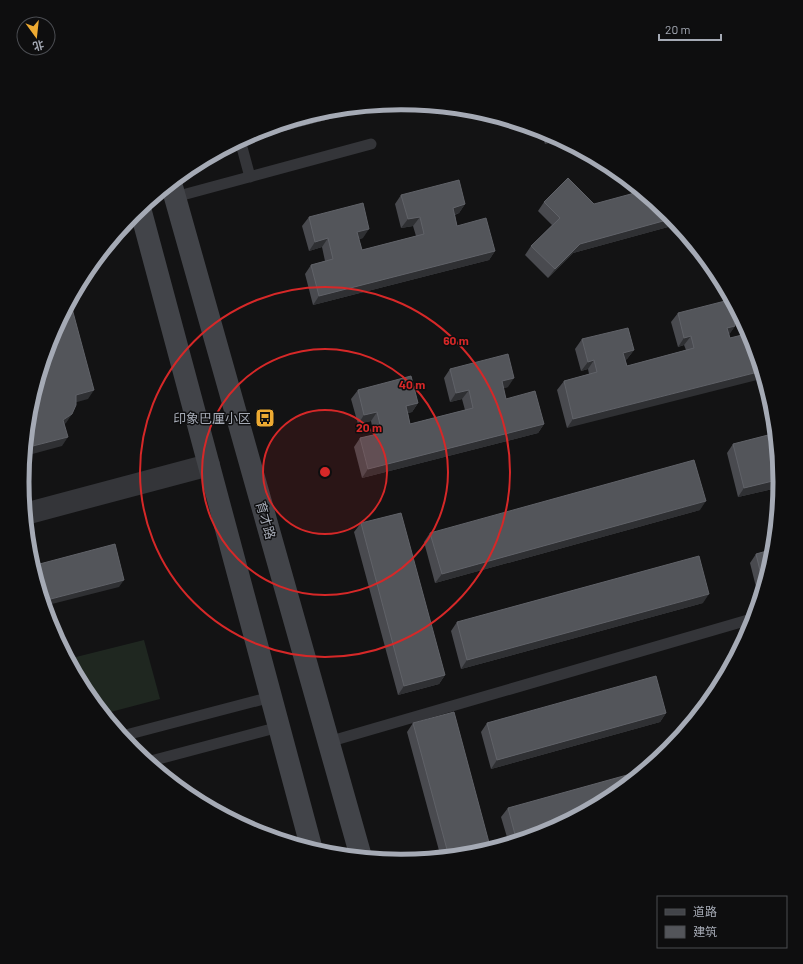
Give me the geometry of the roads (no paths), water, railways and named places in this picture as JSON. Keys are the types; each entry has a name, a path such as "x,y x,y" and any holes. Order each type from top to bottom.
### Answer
{"main road":[{"name":"育才路","path":"173,190 358,852"},
{"path":"142,215 310,843"}],"street":[{"path":"31,513 209,465"}],"lane":[{"path":"173,190 250,177 371,144"},
{"path":"242,146 250,177"},
{"path":"328,742 748,620"},
{"path":"128,735 271,697"},
{"path":"154,760 279,727"}],"place":[{"name":"印象巴厘小区","path":"265,418"}]}
